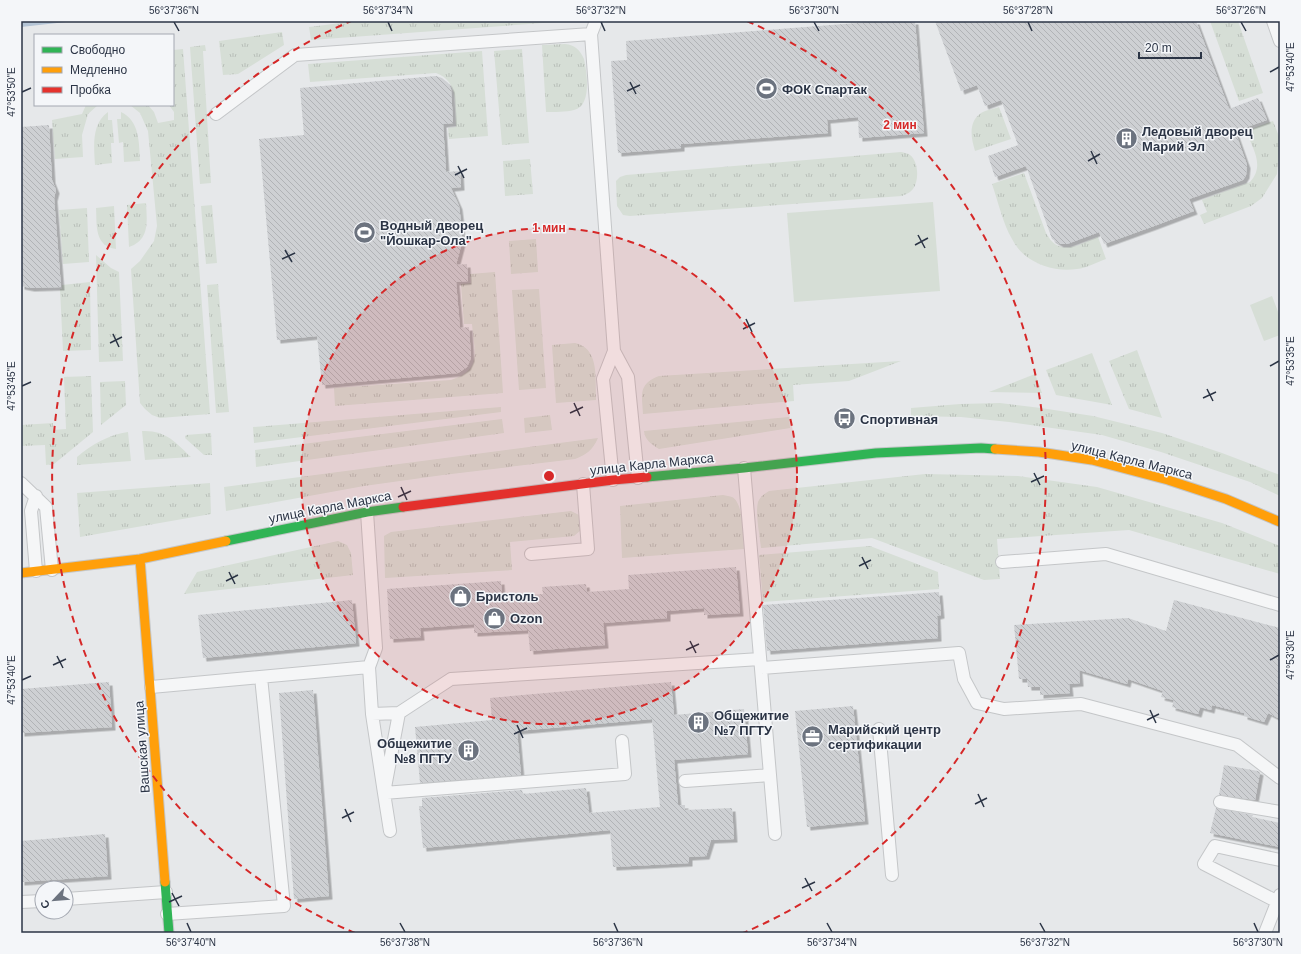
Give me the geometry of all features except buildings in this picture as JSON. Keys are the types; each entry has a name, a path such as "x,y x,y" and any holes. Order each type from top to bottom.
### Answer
{"main road":[{"name":"улица Карла Маркса","path":"21,573 140,559 367,512 613,480 744,468 876,453 981,448 1039,452 1092,460 1168,480 1226,499 1280,522"},
{"name":"Вашская улица","path":"140,559 169,933"}],"lane":[{"path":"596,21 591,34 614,350 628,377 638,478"},
{"path":"1273,21 1280,40"},
{"path":"216,114 295,55 591,34"},
{"path":"613,480 603,379 614,350"},
{"path":"744,468 775,834"},
{"path":"21,483 46,507 52,570"},
{"path":"531,554 588,549 583,484"},
{"path":"36,496 31,510 36,571"},
{"path":"367,512 376,648 369,667 372,714 390,831"},
{"path":"1002,562 1106,554 1280,605"},
{"path":"372,714 399,713 451,679 958,653 964,679 977,703 1004,709 1081,704 1237,745 1280,778"},
{"path":"151,687 369,667"},
{"path":"168,914 284,906 261,677"},
{"path":"384,792 399,713"},
{"path":"880,729 892,875"},
{"path":"384,792 625,774 622,741"},
{"path":"685,781 770,775"},
{"path":"1220,802 1280,812"},
{"path":"1265,933 1279,900 1204,864 1214,846 1280,860"},
{"path":"74,898 166,892"},
{"path":"21,902 34,901"}],"green space":[{"path":"357,21 570,21 311,40 309,27"},
{"path":"1210,21 1238,21 1263,93 1239,101"},
{"path":"282,32 284,45 238,74 223,75 219,41"},
{"path":"565,44 577,48 584,59 587,80 586,96 580,107 574,110 564,112 546,112 542,45"},
{"path":"205,45 206,51 203,51 211,183 200,184 190,47"},
{"path":"183,49 210,414 160,418 152,415 140,403 131,269 140,261 154,241 157,226 148,131 140,113 131,106 149,106 154,112 158,123 174,120 174,112 170,106 174,106 174,50"},
{"path":"522,49 529,143 502,145 494,51"},
{"path":"482,51 488,136 449,139 448,128 456,127 454,95 449,82 436,73 310,82 308,64"},
{"path":"86,106 97,106 88,114 82,135 83,157 55,159 52,120 82,114"},
{"path":"999,107 1011,139 975,151 972,141 972,126 974,121 981,113"},
{"path":"108,112 108,120 112,120 114,143 111,143 112,163 95,165 94,143 96,129 103,117"},
{"path":"121,112 132,121 135,127 139,140 140,161 124,162 123,142 119,143 117,119 121,119"},
{"path":"1273,121 1280,139 1277,174 1262,198 1251,206 1204,224 1200,215 1207,212 1202,200 1250,182 1257,170 1256,157 1246,131"},
{"path":"901,152 910,155 913,158 917,172 915,186 902,196 630,216 623,215 617,206 616,181 620,177 626,175"},
{"path":"530,159 533,194 505,196 503,161"},
{"path":"1024,173 1046,233 1051,241 1063,247 1069,247 1076,246 1098,237 1106,259 1088,266 1068,270 1040,264 1023,254 1009,233 992,184"},
{"path":"933,202 940,291 794,302 787,213"},
{"path":"146,203 147,223 144,235 136,244 129,247 127,205"},
{"path":"212,205 217,263 206,264 201,206"},
{"path":"114,206 116,249 104,244 100,239 96,221 96,208"},
{"path":"87,208 89,262 63,264 59,210"},
{"path":"536,239 538,272 511,274 509,241"},
{"path":"96,255 111,268 119,272 123,361 99,362"},
{"path":"495,272 503,393 335,406 334,388 451,380 468,371 472,365 475,351 472,324 464,324 461,284 471,283 470,274"},
{"path":"90,282 91,350 63,351 60,289 62,289 62,285"},
{"path":"218,284 229,412 216,413 207,285"},
{"path":"539,289 546,388 519,390 512,290"},
{"path":"1272,296 1280,317 1280,335 1264,341 1250,305"},
{"path":"575,343 583,346 589,351 592,358 596,374 596,400 556,403 552,345"},
{"path":"1137,350 1162,418 1129,409 1109,361"},
{"path":"1092,353 1112,405 1056,395 1046,370"},
{"path":"901,361 849,381 793,385 794,401 643,414 642,396 644,387 652,379 659,376"},
{"path":"1035,374 1042,393 989,392"},
{"path":"91,376 93,432 54,464 46,465 45,445 21,446 21,425 53,423 53,430 66,429 64,377"},
{"path":"125,381 126,405 101,425 100,382"},
{"path":"1000,403 1093,416 1162,433 1222,453 1280,475 1280,496 1250,482 1161,452 1102,435 961,417 911,416 911,408 960,404"},
{"path":"501,407 501,412 254,443 253,427"},
{"path":"550,415 552,430 525,433 524,418"},
{"path":"789,417 790,428 659,449 649,442 644,431"},
{"path":"502,419 504,433 256,467 255,450"},
{"path":"142,431 158,433 170,438 191,457 145,460"},
{"path":"128,432 131,461 77,465 77,457 88,448 114,435"},
{"path":"211,433 212,455 204,455 185,438 186,435"},
{"path":"598,438 589,452 575,459 364,486 226,511 224,487"},
{"path":"925,474 1018,476 1097,487 1222,523 1280,546 1280,574 1129,530 997,539 1000,579 984,580 872,538 761,548 757,507 760,499 769,491"},
{"path":"210,483 211,514 80,537 77,493"},
{"path":"723,495 732,497 736,500 739,506 742,521 744,549 622,558 620,506"},
{"path":"571,511 581,516 581,530 574,536 510,542 512,570 385,578 384,536 391,532"},
{"path":"338,541 347,545 351,553 353,575 184,594 197,572"},
{"path":"870,546 938,572 939,589 763,602 759,555"}],"water":[{"path":"21,21 75,21 21,27"}],"traffic: fast":[{"path":"647,477 876,453 981,448 995,449"},
{"path":"226,541 367,512 403,507"},
{"path":"165,882 169,933"}],"traffic: slow":[{"path":"995,449 1039,452 1092,460 1168,480 1226,499 1280,522"},
{"path":"21,573 140,559 226,541"},
{"path":"140,559 165,882"}],"traffic: jam":[{"path":"403,507 647,477"}],"place":[{"name":"ФОК Спартак","path":"767,89"},
{"name":"Ледовый дворец Марий Эл","path":"1126,138"},
{"name":"Водный дворец \"Йошкар-Ола\"","path":"364,232"},
{"name":"Спортивная","path":"845,419"},
{"name":"Бристоль","path":"460,596"},
{"name":"Ozon","path":"495,618"},
{"name":"Общежитие №7 ПГТУ","path":"699,722"},
{"name":"Марийский центр сертификации","path":"812,736"},
{"name":"Общежитие №8 ПГТУ","path":"468,750"}]}
